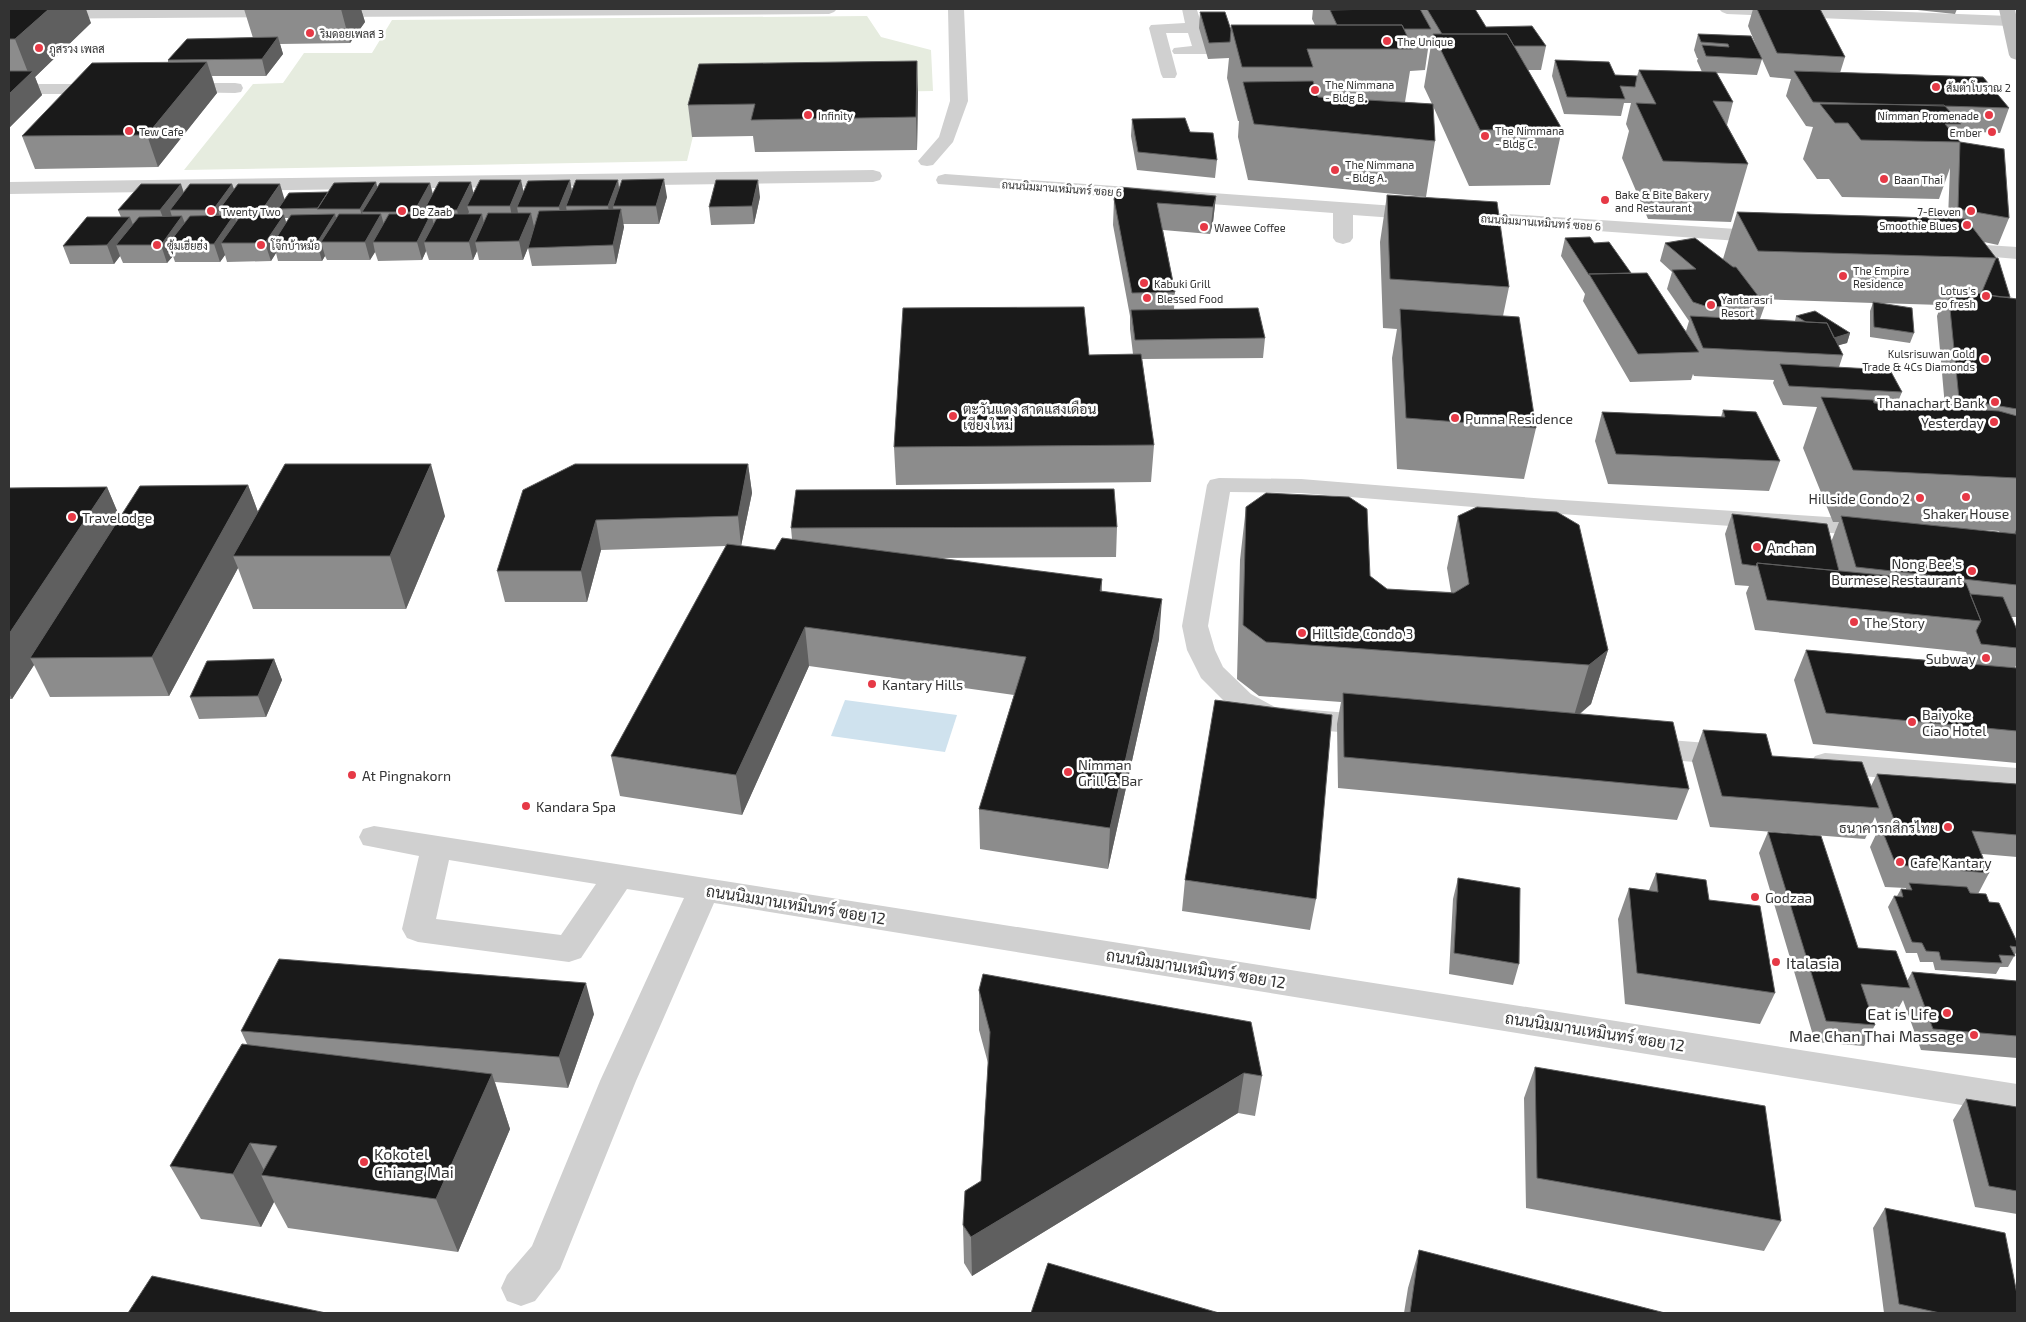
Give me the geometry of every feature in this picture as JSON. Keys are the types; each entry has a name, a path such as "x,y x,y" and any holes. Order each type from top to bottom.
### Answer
{"main road":[{"path":"2008,15 2017,55"}],"street":[{"path":"316,12 829,9"},
{"path":"927,160 947,138 959,101 956,9"},
{"path":"1180,51 1202,51 1188,9"},
{"path":"1727,9 2008,15"},
{"path":"9,14 296,12"},
{"path":"1169,74 1157,28 1195,28"},
{"path":"166,88 235,88"},
{"path":"9,89 117,89"},
{"path":"9,188 873,176"},
{"name":"ถนนนิมมานเหมินทร์ ซอย 6","path":"946,180 1444,216 1788,238"},
{"path":"1343,208 1343,238"},
{"path":"1938,248 2017,253"},
{"path":"1396,727 1270,716 1241,701 1210,672 1201,650 1195,626 1219,485 1301,486 1544,495 1900,530"},
{"path":"1618,746 1760,758"},
{"path":"1799,761 2017,779"},
{"name":"ถนนนิมมานเหมินทร์ ซอย 12","path":"374,837 2017,1099"},
{"path":"437,847 418,929 569,949 619,876"},
{"path":"521,1288 546,1258 618,1082 704,890"}],"shaded area":[{"path":"867,16 881,37 931,50 933,91 703,95 687,161 184,170 253,84 283,83 304,53 372,53 392,20"}],"water":[{"path":"845,700 957,715 945,752 831,736"}],"building":[{"path":"9,9 49,9 15,39 9,39"},
{"path":"1420,9 1431,29 1404,29 1402,25 1337,25 1330,10"},
{"path":"1427,9 1475,9 1486,27 1532,26 1546,46 1514,46 1507,34 1442,34"},
{"path":"1757,9 1820,9 1845,57 1777,53"},
{"path":"1200,12 1225,12 1231,30 1230,42 1209,43"},
{"path":"1231,25 1402,25 1413,49 1307,49 1313,67 1242,67"},
{"path":"1433,34 1507,34 1562,129 1480,130"},
{"path":"1698,34 1751,36 1762,59 1706,56 1702,45 1729,47 1728,44 1701,42"},
{"path":"278,37 262,59 168,60 187,39"},
{"path":"1555,60 1609,62 1615,75 1637,76 1635,87 1620,86 1625,99 1567,97"},
{"path":"917,61 916,117 751,120 755,104 688,105 699,64"},
{"path":"207,62 147,135 22,136 92,63"},
{"path":"1639,70 1716,72 1733,102 1713,101 1748,164 1663,161 1636,103 1656,104"},
{"path":"9,71 33,71 9,94"},
{"path":"1794,71 1983,77 2009,108 1813,102"},
{"path":"1313,81 1318,97 1433,104 1435,141 1254,124 1243,82"},
{"path":"1820,104 1944,105 1961,124 1945,124 1960,142 1861,140 1848,123 1835,123"},
{"path":"1185,118 1190,132 1213,133 1217,160 1138,152 1132,119"},
{"path":"1960,142 2004,149 2009,218 1958,209"},
{"path":"664,179 656,206 613,206 622,180"},
{"path":"480,180 521,180 510,206 467,206"},
{"path":"570,180 559,207 517,207 528,181"},
{"path":"576,180 618,180 608,206 566,206"},
{"path":"716,180 758,180 752,206 709,207"},
{"path":"376,182 360,209 317,209 334,183"},
{"path":"439,182 471,182 457,210 424,210"},
{"path":"380,183 430,183 414,212 362,212"},
{"path":"141,184 181,184 160,210 118,210"},
{"path":"190,184 232,184 213,210 170,210"},
{"path":"238,184 280,184 262,210 218,211"},
{"path":"1119,187 1216,196 1213,207 1157,203 1175,292 1132,293 1114,199"},
{"path":"328,192 318,208 278,209 289,193"},
{"path":"1387,195 1497,202 1509,287 1390,279"},
{"path":"621,209 613,245 528,248 539,211"},
{"path":"1737,212 1966,219 1996,258 1758,251"},
{"path":"488,213 531,213 519,241 475,242"},
{"path":"335,214 317,243 273,243 291,215"},
{"path":"339,214 381,214 365,242 321,242"},
{"path":"389,214 431,214 417,242 373,242"},
{"path":"439,214 482,214 469,242 424,242"},
{"path":"234,215 214,244 168,244 190,216"},
{"path":"241,215 284,215 265,243 221,243"},
{"path":"182,216 161,245 116,245 139,217"},
{"path":"87,217 130,217 107,245 63,246"},
{"path":"1590,237 1594,243 1609,242 1631,273 1589,275 1565,238"},
{"path":"1695,238 1733,267 1736,267 1765,305 1708,307 1693,302 1672,270 1696,269 1665,243"},
{"path":"1996,258 1998,258 2010,297 1981,294"},
{"path":"1647,273 1699,352 1638,354 1589,274"},
{"path":"1948,289 2017,299 2017,409 1959,399"},
{"path":"1873,302 1912,308 1914,333 1874,327"},
{"path":"1084,307 1089,355 1141,354 1154,445 894,447 903,308"},
{"path":"1258,308 1265,338 1135,340 1131,310"},
{"path":"1400,309 1519,317 1536,428 1406,418"},
{"path":"1815,311 1850,333 1834,338 1827,323 1806,322 1796,316"},
{"path":"1690,316 1827,323 1843,355 1703,348"},
{"path":"1780,364 1890,370 1902,392 1789,386"},
{"path":"1821,397 1873,400 1874,403 1999,411 2017,416 2017,478 1853,470"},
{"path":"1723,410 1756,412 1780,461 1616,454 1602,412 1725,417"},
{"path":"285,464 431,464 390,556 233,556"},
{"path":"575,464 748,464 738,516 596,520 581,571 497,571 523,490"},
{"path":"248,485 152,657 30,658 140,486"},
{"path":"107,487 9,634 9,488"},
{"path":"1114,489 1117,527 791,528 796,490"},
{"path":"1266,493 1349,497 1367,509 1370,576 1387,589 1454,593 1469,584 1458,516 1477,507 1557,512 1579,525 1608,650 1589,665 1266,642 1243,625 1246,507"},
{"path":"1732,514 1827,524 1839,571 1757,563 1756,566 1742,564"},
{"path":"1841,516 2017,534 2017,585 1856,567"},
{"path":"782,538 1102,579 1100,591 1162,599 1110,828 979,809 1026,657 805,627 736,775 611,756 727,544 775,550"},
{"path":"1757,563 1966,583 1981,621 1767,600"},
{"path":"1970,594 2003,597 2017,630 2017,648 1981,644 1976,631 1981,621"},
{"path":"1806,650 2017,668 2017,731 1826,713"},
{"path":"274,659 258,696 190,697 207,661"},
{"path":"1343,693 1673,722 1689,789 1344,757"},
{"path":"1215,700 1332,715 1316,899 1185,880"},
{"path":"1703,730 1766,734 1772,756 1862,762 1879,808 1722,796"},
{"path":"1877,774 2017,784 2017,835 1972,831 1989,873 1896,865 1880,825 1909,826 1896,825"},
{"path":"1768,832 1821,836 1858,948 1896,951 1910,988 1861,984 1875,1025 1826,1021"},
{"path":"1656,873 1706,880 1709,900 1760,906 1775,993 1637,973 1629,888 1658,892"},
{"path":"1458,878 1520,888 1519,964 1454,953"},
{"path":"1909,883 1967,887 1970,893 1986,894 1989,902 1999,903 2017,942 2017,947 2010,946 2015,956 1999,955 2002,963 1941,960 1939,952 1926,951 1922,943 1912,942 1894,896 1903,897 1901,889 1912,890"},
{"path":"279,959 586,983 559,1057 241,1031"},
{"path":"1912,972 2017,981 2017,1036 1933,1029"},
{"path":"983,974 1251,1022 1262,1076 1244,1073 971,1237 963,1225 965,1191 981,1181 990,1032 979,990"},
{"path":"242,1044 492,1074 436,1199 261,1175 277,1146 250,1143 233,1174 170,1166"},
{"path":"1535,1067 1765,1106 1781,1221 1537,1178"},
{"path":"1966,1099 2017,1107 2017,1191 1989,1186"},
{"path":"1885,1208 2005,1233 2017,1294 2017,1313 1940,1313 1899,1304"},
{"path":"1419,1250 1665,1313 1410,1313"},
{"path":"1048,1263 1219,1313 1031,1313"},
{"path":"152,1276 326,1313 128,1313"}],"place":[{"name":"ริมดอยเพลส 3","path":"310,33"},
{"name":"The Unique","path":"1387,41"},
{"name":"ภูสรวง เพลส","path":"39,48"},
{"name":"ส้มตำโบราณ 2","path":"1936,87"},
{"name":"The Nimmana - Bldg B.","path":"1315,90"},
{"name":"Infinity","path":"808,115"},
{"name":"Nimman Promenade","path":"1989,115"},
{"name":"Tew Cafe","path":"129,131"},
{"name":"Ember","path":"1992,132"},
{"name":"The Nimmana - Bldg C.","path":"1485,136"},
{"name":"The Nimmana - Bldg A.","path":"1335,170"},
{"name":"Baan Thai","path":"1884,179"},
{"name":"Bake & Bite Bakery and Restaurant","path":"1605,200"},
{"name":"Twenty Two","path":"211,211"},
{"name":"De Zaab","path":"402,211"},
{"name":"7-Eleven","path":"1971,211"},
{"name":"Smoothie Blues","path":"1967,225"},
{"name":"Wawee Coffee","path":"1204,227"},
{"name":"ซุ้มเฮียฮ๋ง","path":"157,245"},
{"name":"โจ๊กบ้าหม้อ","path":"261,245"},
{"name":"The Empire Residence","path":"1843,276"},
{"name":"Kabuki Grill","path":"1144,283"},
{"name":"Lotus's go fresh","path":"1986,296"},
{"name":"Blessed Food","path":"1147,298"},
{"name":"Yantarasri Resort","path":"1711,305"},
{"name":"Kulsrisuwan Gold Trade & 4Cs Diamonds","path":"1985,359"},
{"name":"Thanachart Bank","path":"1995,402"},
{"name":"ตะวันแดง สาดแสงเดือน เชียงใหม่","path":"953,416"},
{"name":"Punna Residence","path":"1455,418"},
{"name":"Yesterday","path":"1994,422"},
{"name":"Shaker House","path":"1966,497"},
{"name":"Hillside Condo 2","path":"1920,498"},
{"name":"Travelodge","path":"72,517"},
{"name":"Anchan","path":"1757,547"},
{"name":"Nong Bee's Burmese Restaurant","path":"1972,571"},
{"name":"The Story","path":"1854,622"},
{"name":"Hillside Condo 3","path":"1302,633"},
{"name":"Subway","path":"1986,658"},
{"name":"Kantary Hills","path":"872,684"},
{"name":"Baiyoke Ciao Hotel","path":"1912,722"},
{"name":"Nimman Grill & Bar","path":"1068,772"},
{"name":"At Pingnakorn","path":"352,775"},
{"name":"Kandara Spa","path":"526,806"},
{"name":"ธนาคารกสิกรไทย","path":"1948,827"},
{"name":"Cafe Kantary","path":"1900,862"},
{"name":"Godzaa","path":"1755,897"},
{"name":"Italasia","path":"1776,962"},
{"name":"Eat is Life","path":"1947,1013"},
{"name":"Mae Chan Thai Massage","path":"1974,1035"},
{"name":"Kokotel Chiang Mai","path":"364,1162"}]}
